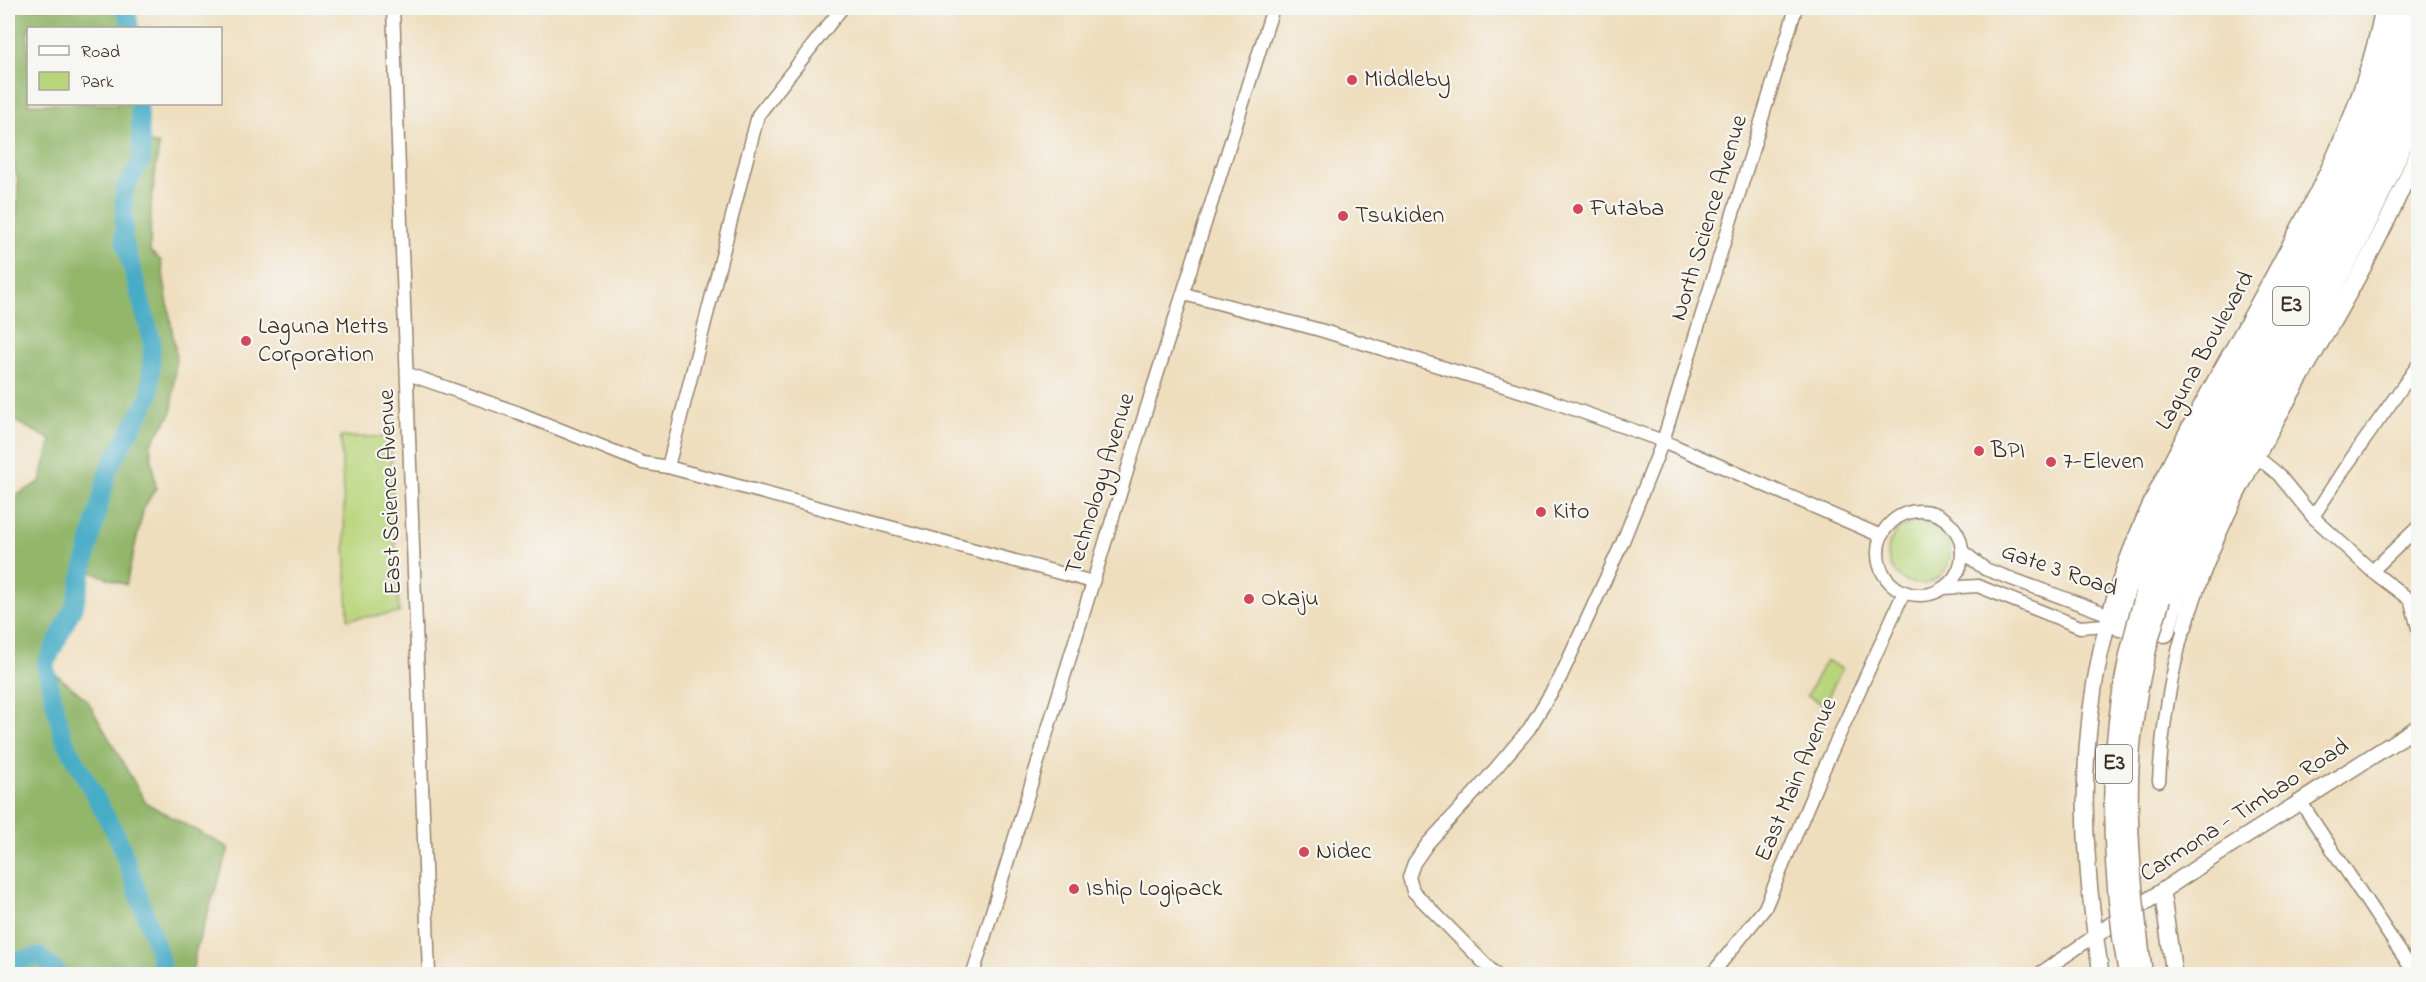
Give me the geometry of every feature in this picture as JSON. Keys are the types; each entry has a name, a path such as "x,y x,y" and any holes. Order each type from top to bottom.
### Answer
{"highway":[{"path":"2115,621 2170,496 2345,171 2370,109 2386,55 2396,8"},
{"name":"E3","path":"2128,975 2130,742 2164,543 2202,465 2261,360 2360,172 2392,88 2406,40 2412,8"},
{"name":"E3","path":"2153,597 2208,487 2331,264 2370,187 2397,122 2418,51"},
{"path":"2173,627 2186,570 2213,509 2375,210 2397,161 2418,102"},
{"name":"E3","path":"2130,935 2143,975"}],"main road":[{"name":"Laguna Boulevard","path":"2101,975 2087,865 2086,786 2091,710 2133,548 2163,479 2335,159 2374,51 2383,8"},
{"path":"2173,627 2257,457 2396,203 2418,150"},
{"name":"Gate 3 Road","path":"2115,621 2173,627"},
{"name":"Carmona - Timbao Road","path":"2096,935 2300,801 2418,727"},
{"path":"2162,891 2174,975"}],"street":[{"name":"East Science Avenue","path":"393,8 429,975"},
{"path":"668,467 758,115 842,8"},
{"name":"Technology Avenue","path":"973,975 1093,582 1273,8"},
{"name":"North Science Avenue","path":"1495,975 1413,891 1409,877 1414,863 1428,843 1529,729 1560,678 1618,551 1663,441 1796,8"},
{"path":"1184,294 1320,330 1540,396 1663,441 1881,536"},
{"path":"2313,517 2418,365"},
{"path":"408,374 519,414 643,463 668,467 1093,582"},
{"path":"2257,457 2278,474 2313,517 2372,571 2415,604 2418,628"},
{"path":"1923,510 1941,516 1952,525 1959,537 1962,551 1961,563 1956,575 1943,588 1924,595 1904,592 1887,580 1880,568 1877,554 1881,536 1892,521 1901,515 1923,510"},
{"path":"2372,571 2418,527"},
{"name":"Gate 3 Road","path":"1962,551 1985,569 2115,621"},
{"name":"Gate 3 Road","path":"1943,588 1978,586 2080,627 2115,621"},
{"name":"East Main Avenue","path":"1713,975 1765,908 1842,727 1904,592"},
{"path":"2159,781 2161,745 2172,674 2173,627"},
{"path":"2300,801 2415,975"},
{"path":"2039,975 2096,935"}],"green space":[{"path":"8,8 123,8 128,15 130,27 27,27 27,105 139,105 141,140 159,145 151,205 150,251 161,261 176,355 172,412 150,445 156,488 144,507 126,585 83,569 75,604 45,665 87,700 146,803 229,848 196,949 192,974 8,974 8,500 40,482 51,440 8,417 8,348 16,245 18,181 8,144"},
{"path":"341,437 390,437 399,613 348,619"},
{"path":"1919,522 1931,524 1941,531 1948,541 1950,553 1948,565 1941,575 1931,582 1919,584 1907,582 1897,575 1890,565 1888,553 1890,541 1897,531 1907,524"},
{"path":"1826,660 1842,669 1824,704 1807,696"}],"waterway":[{"path":"123,8 128,15 130,27"},
{"path":"139,105 142,159 124,190 124,239 152,341 150,396 108,470 75,604 45,665 63,737 119,840 158,950 163,974"},
{"path":"8,974 18,960 40,956 59,974"}],"place":[{"name":"Middleby","path":"1352,80"},
{"name":"Futaba","path":"1578,209"},
{"name":"Tsukiden","path":"1343,216"},
{"name":"Laguna Metts Corporation","path":"246,341"},
{"name":"BPI","path":"1979,451"},
{"name":"7-Eleven","path":"2051,462"},
{"name":"Kito","path":"1541,512"},
{"name":"Okaju","path":"1249,599"},
{"name":"Nidec","path":"1304,852"},
{"name":"Iship Logipack","path":"1074,889"}]}
